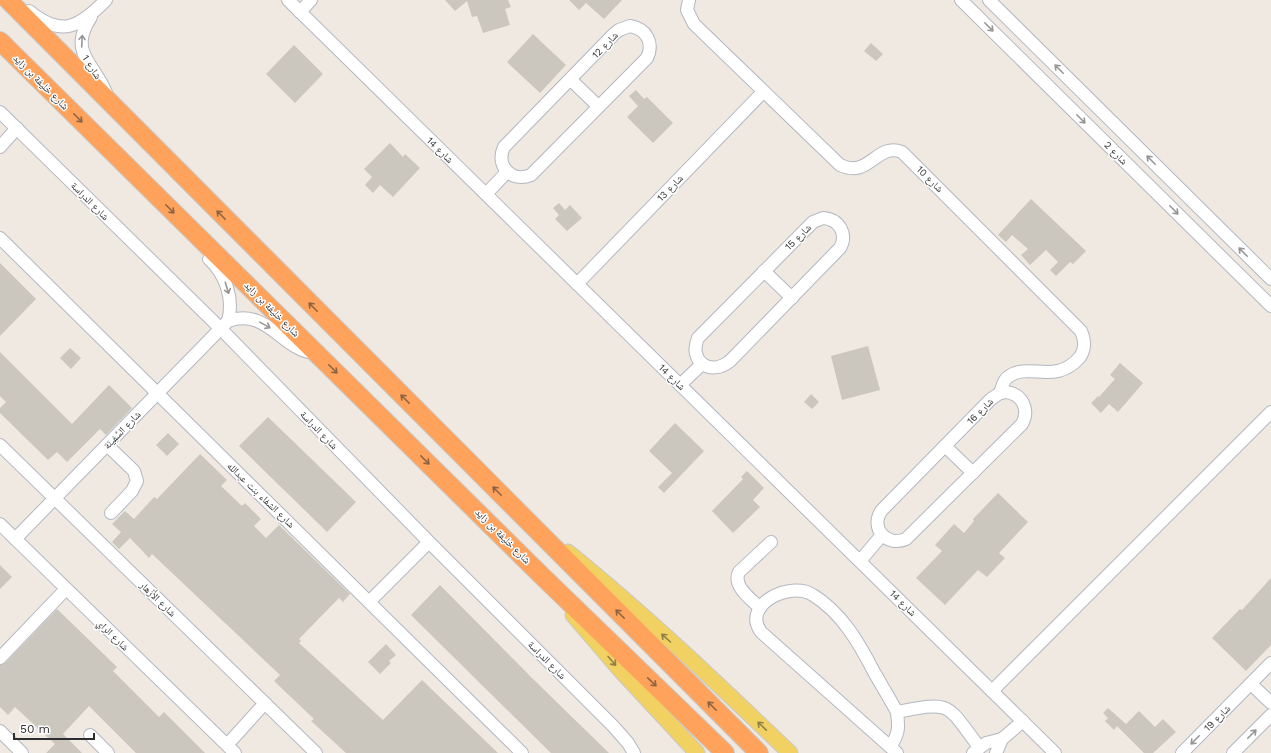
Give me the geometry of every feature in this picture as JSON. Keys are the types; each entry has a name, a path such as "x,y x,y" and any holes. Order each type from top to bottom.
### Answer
{"highway":[{"path":"8,0 759,753"},
{"name":"شارع خليفة بن زايد","path":"0,41 543,576 725,753"}],"main road":[{"path":"525,518 623,598 737,702 790,753"},
{"name":"شارع خليفة بن زايد","path":"543,576 594,641 698,753"}],"street":[{"name":"شارع 1","path":"16,0 35,16 52,26 67,26 75,24 94,12 106,0"},
{"name":"شارع 14","path":"288,0 1055,753"},
{"path":"300,12 311,0"},
{"name":"شارع 10","path":"689,0 688,10 694,24 835,161 846,168 859,168 865,166 885,151 891,149 902,152 1081,331 1085,342 1084,348 1082,353 1070,366 1062,371 1051,373 1017,373 1008,377 1004,382 1000,393"},
{"name":"شارع 2","path":"961,0 1271,306"},
{"name":"شارع 2","path":"989,0 1271,279"},
{"name":"شارع 1","path":"94,12 83,30 82,51 88,64 103,85 109,100"},
{"name":"شارع 12","path":"630,26 636,27 646,35 650,46 647,58 598,106 531,175 520,178 507,172 501,158 504,147 571,80 618,30 630,26"},
{"path":"571,80 598,106"},
{"name":"شارع 13","path":"577,284 763,92"},
{"name":"شارع الدراسة","path":"0,112 224,325 429,542 617,730 634,753"},
{"path":"0,147 17,128"},
{"path":"486,194 507,172"},
{"name":"شارع 15","path":"823,218 828,218 837,224 843,233 842,244 840,248 792,298 724,366 709,368 702,364 695,352 698,338 813,222 823,218"},
{"path":"194,233 194,239 197,246 218,268 226,284 231,305 224,325"},
{"name":"شارع الشفاء بنت عبدالله","path":"0,238 157,394 370,601 522,753"},
{"path":"764,271 792,298"},
{"path":"224,325 240,318 255,320 275,331 298,348 316,353"},
{"name":"شارع السَّفِينَة","path":"15,539 224,325"},
{"path":"680,385 702,364"},
{"name":"شارع 16","path":"1000,393 1011,393 1020,399 1025,408 1024,419 1018,428 906,539 893,541 882,535 877,524 881,511 991,399 1000,393"},
{"path":"992,691 1271,412"},
{"name":"شارع الأَزْهار","path":"0,445 316,753"},
{"path":"107,446 134,471 137,481 132,491 111,513"},
{"path":"945,446 974,473"},
{"name":"شارع الراي","path":"0,524 231,749 265,703"},
{"path":"860,561 882,535"},
{"path":"370,601 429,542"},
{"path":"760,608 740,588 737,578 739,572 771,542"},
{"path":"0,658 66,589"},
{"path":"788,590 805,591 813,595 840,619 854,635 897,712 897,736 893,750 761,632 756,621 760,608 775,595 788,590"},
{"name":"شارع 19","path":"1182,753 1271,662"},
{"path":"1251,684 1271,703"},
{"path":"897,712 935,705 946,708 955,716 976,750 986,743 1002,739"},
{"path":"1233,753 1271,715"},
{"path":"996,753 1002,739 1023,721"},
{"path":"0,731 22,753"},
{"path":"90,736 108,753"}],"building":[{"path":"445,0 508,0 511,7 505,9 510,25 483,33 477,16 472,17 467,1 455,11"},
{"path":"569,0 622,0 604,19 586,3 579,10"},
{"path":"533,34 566,65 540,93 507,62"},
{"path":"871,43 883,54 876,61 864,51"},
{"path":"294,45 323,74 295,103 266,74"},
{"path":"636,90 644,99 647,97 673,123 653,143 627,117 638,106 629,96"},
{"path":"390,143 403,157 405,154 420,168 393,197 380,185 373,193 365,185 372,177 364,169"},
{"path":"1031,199 1086,251 1073,264 1070,262 1056,276 1050,270 1058,262 1046,250 1030,265 1021,255 1028,249 1012,235 1006,242 998,235"},
{"path":"559,203 565,210 570,205 582,218 567,231 555,219 559,215 553,208"},
{"path":"0,263 36,299 0,336"},
{"path":"868,346 880,390 842,400 831,356"},
{"path":"70,348 81,358 71,369 60,358"},
{"path":"0,352 72,424 109,385 132,408 106,435 100,429 67,462 57,452 48,460 0,413 0,408 6,402 0,396"},
{"path":"1120,363 1143,383 1118,412 1109,404 1101,413 1091,403 1098,396 1099,397 1115,379 1110,375"},
{"path":"811,394 819,402 812,409 804,402"},
{"path":"268,417 356,502 327,532 239,446"},
{"path":"675,423 704,451 664,493 658,487 672,473 649,451"},
{"path":"168,433 179,444 167,456 156,445"},
{"path":"200,454 227,480 221,486 242,506 245,503 261,519 254,526 266,538 279,525 350,594 343,602 339,598 299,639 301,641 299,643 383,720 422,680 498,753 346,753 311,721 314,719 274,681 280,675 152,554 149,558 130,538 119,549 112,542 121,532 112,524 125,511 134,519 154,497 157,499"},
{"path":"747,471 764,488 753,500 760,507 733,533 712,511 743,479 741,477"},
{"path":"998,493 1028,522 999,553 1005,558 987,577 978,570 945,605 916,578 942,551 935,545 954,524 964,533 974,521 973,519"},
{"path":"0,565 12,577 0,589"},
{"path":"1271,578 1271,645 1246,671 1212,638 1240,609 1242,610"},
{"path":"440,585 609,753 551,753 411,615"},
{"path":"57,609 117,667 113,671 159,717 164,712 205,753 136,753 89,706 63,734 82,753 46,753 55,744 15,707 8,715 0,707 0,665 5,663"},
{"path":"386,644 396,655 389,661 391,663 380,674 368,662"},
{"path":"1108,708 1126,724 1139,711 1155,727 1163,719 1176,732 1153,753 1144,753 1117,726 1114,730 1105,721 1108,718 1103,713"}]}
